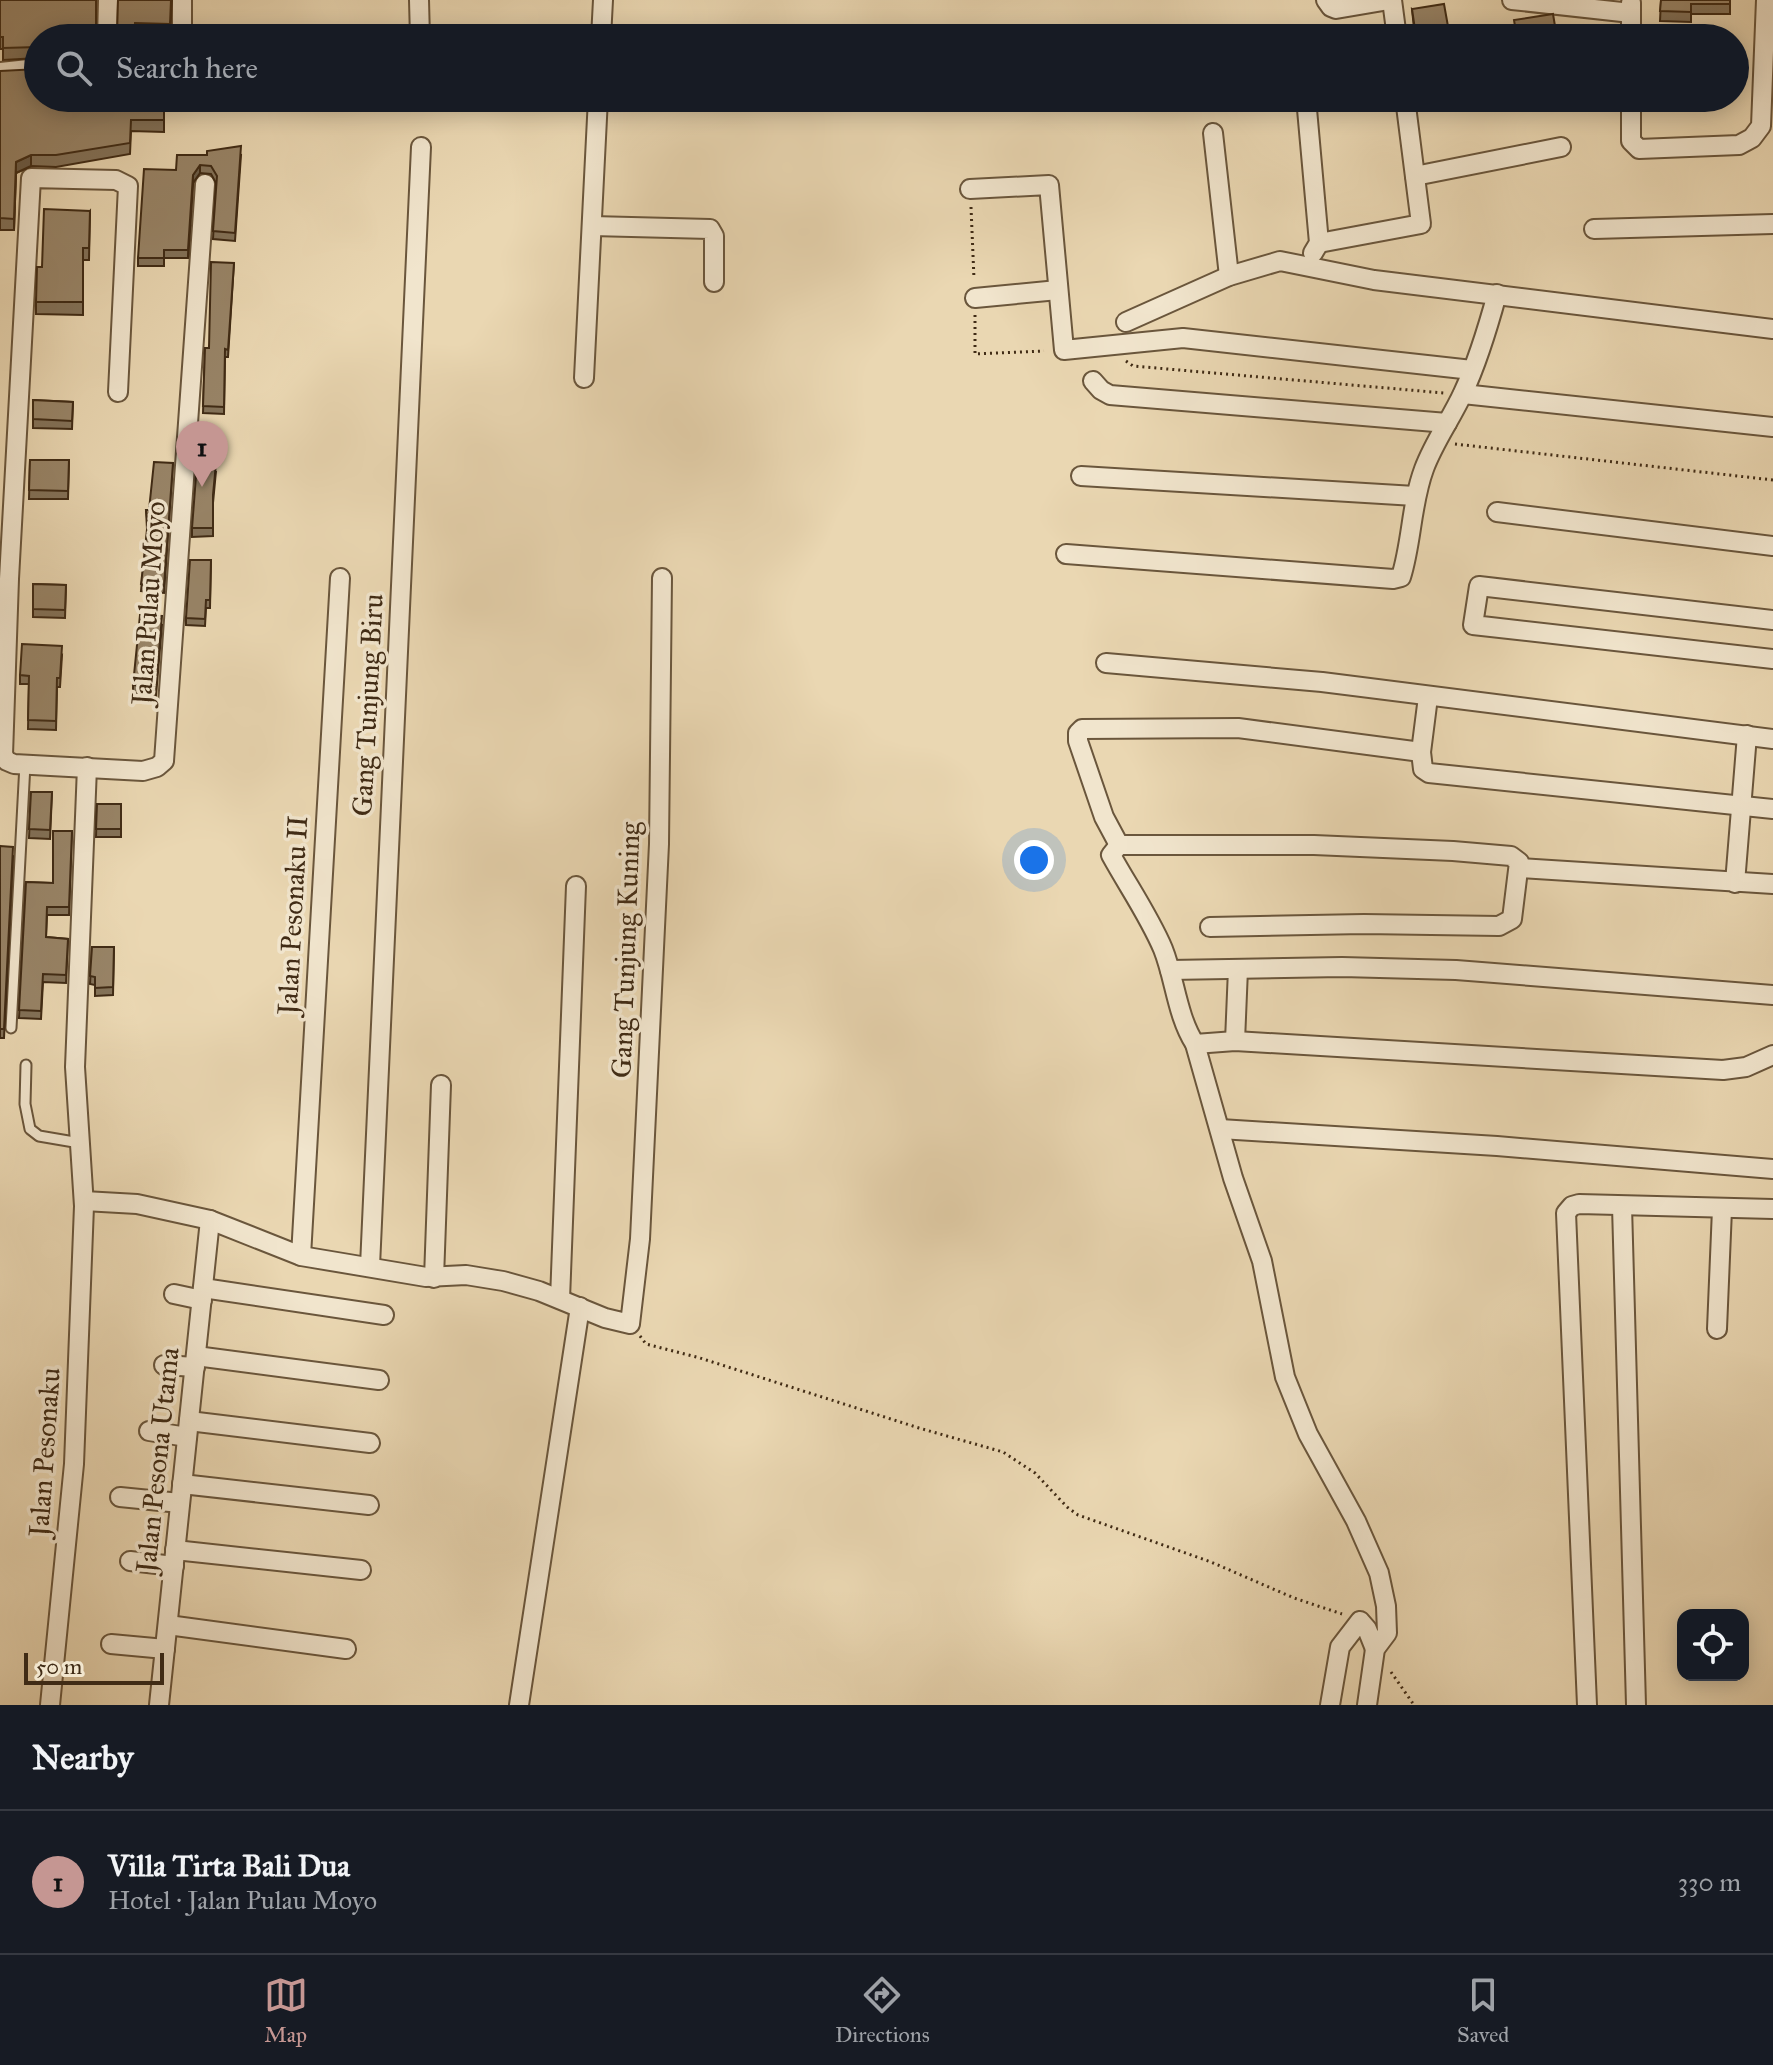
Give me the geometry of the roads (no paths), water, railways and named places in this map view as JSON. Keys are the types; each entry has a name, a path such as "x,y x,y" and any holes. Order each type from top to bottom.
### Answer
{"street":[{"path":"107,24 108,0"},
{"path":"182,0 182,24"},
{"path":"419,0 420,24"},
{"path":"602,24 603,0"},
{"path":"1326,0 1336,9 1390,0 1394,24"},
{"path":"1512,0 1631,6"},
{"path":"1631,112 1631,141 1639,149 1739,145 1767,126 1766,0"},
{"path":"0,72 24,69"},
{"path":"584,378 597,112"},
{"path":"1306,266 1319,243 1307,112"},
{"path":"1319,243 1421,224 1407,112"},
{"path":"1213,133 1229,276"},
{"name":"Gang Tunjung Biru","path":"370,1266 421,147"},
{"path":"1415,176 1561,147"},
{"path":"2,754 5,579 31,178 116,180 128,186 118,392"},
{"name":"Jalan Pulau Moyo","path":"2,754 7,761 25,764 148,770 161,765 166,755 205,184"},
{"path":"970,189 1049,185 1064,350 1183,338 1472,370"},
{"path":"1594,229 1773,224"},
{"path":"592,226 710,229 714,236 714,282"},
{"path":"1126,322 1229,276 1280,261 1374,280 1773,329"},
{"path":"975,298 1058,290"},
{"path":"1066,554 1393,579 1401,577 1415,496 1436,442 1463,394 1497,294"},
{"path":"1093,381 1110,395 1447,423"},
{"path":"1463,394 1773,427"},
{"path":"1081,476 1415,496"},
{"path":"1497,512 1773,546"},
{"name":"Jalan Pesonaku II","path":"301,1256 340,578"},
{"name":"Gang Tunjung Kuning","path":"580,1307 630,1324 640,1239 659,844 662,578"},
{"path":"1773,620 1479,586 1473,625 1773,659"},
{"path":"1106,663 1308,680 1773,739"},
{"path":"1428,697 1421,752 1423,769 1429,773 1773,809"},
{"path":"1119,845 1104,817 1078,741 1078,733 1082,729 1238,728 1421,752"},
{"path":"1735,883 1747,735"},
{"name":"Jalan Pesonaku","path":"50,1705 74,1464 84,1201 75,1067 87,767"},
{"path":"1119,845 1314,845 1453,851 1511,856 1516,858 1520,868 1512,919 1499,926 1364,924 1210,927"},
{"path":"1119,845 1111,855 1154,930 1195,1044 1241,1206 1262,1261 1285,1377 1308,1434 1356,1521 1379,1573 1387,1633 1379,1644 1367,1705"},
{"path":"1520,868 1773,884"},
{"path":"560,1299 576,886"},
{"path":"1170,970 1342,967 1456,970 1773,995"},
{"path":"1235,1041 1238,969"},
{"path":"1195,1044 1235,1041 1723,1070 1746,1067 1773,1055"},
{"path":"434,1278 441,1085"},
{"path":"1220,1129 1497,1146 1773,1169"},
{"path":"84,1201 137,1204 210,1220 301,1256 434,1278 466,1275 488,1278 580,1307 519,1705"},
{"path":"1587,1705 1566,1213 1579,1204 1773,1209"},
{"path":"1622,1206 1636,1705"},
{"path":"1717,1329 1722,1209"},
{"name":"Jalan Pesona Utama","path":"159,1705 210,1220"},
{"path":"174,1294 202,1294 384,1315"},
{"path":"164,1365 195,1362 379,1380"},
{"path":"149,1431 188,1429 370,1443"},
{"path":"182,1484 369,1505"},
{"path":"120,1497 180,1503"},
{"path":"130,1561 175,1558 361,1570"},
{"path":"1330,1705 1340,1647 1360,1621 1379,1644"},
{"path":"168,1625 346,1649"},
{"path":"111,1644 165,1649"}],"lane":[{"path":"11,1028 25,764"},
{"path":"26,1065 26,1121 30,1129 39,1136 80,1143"}],"place":[{"name":"Villa Tirta Bali Dua","path":"202,487"}]}
